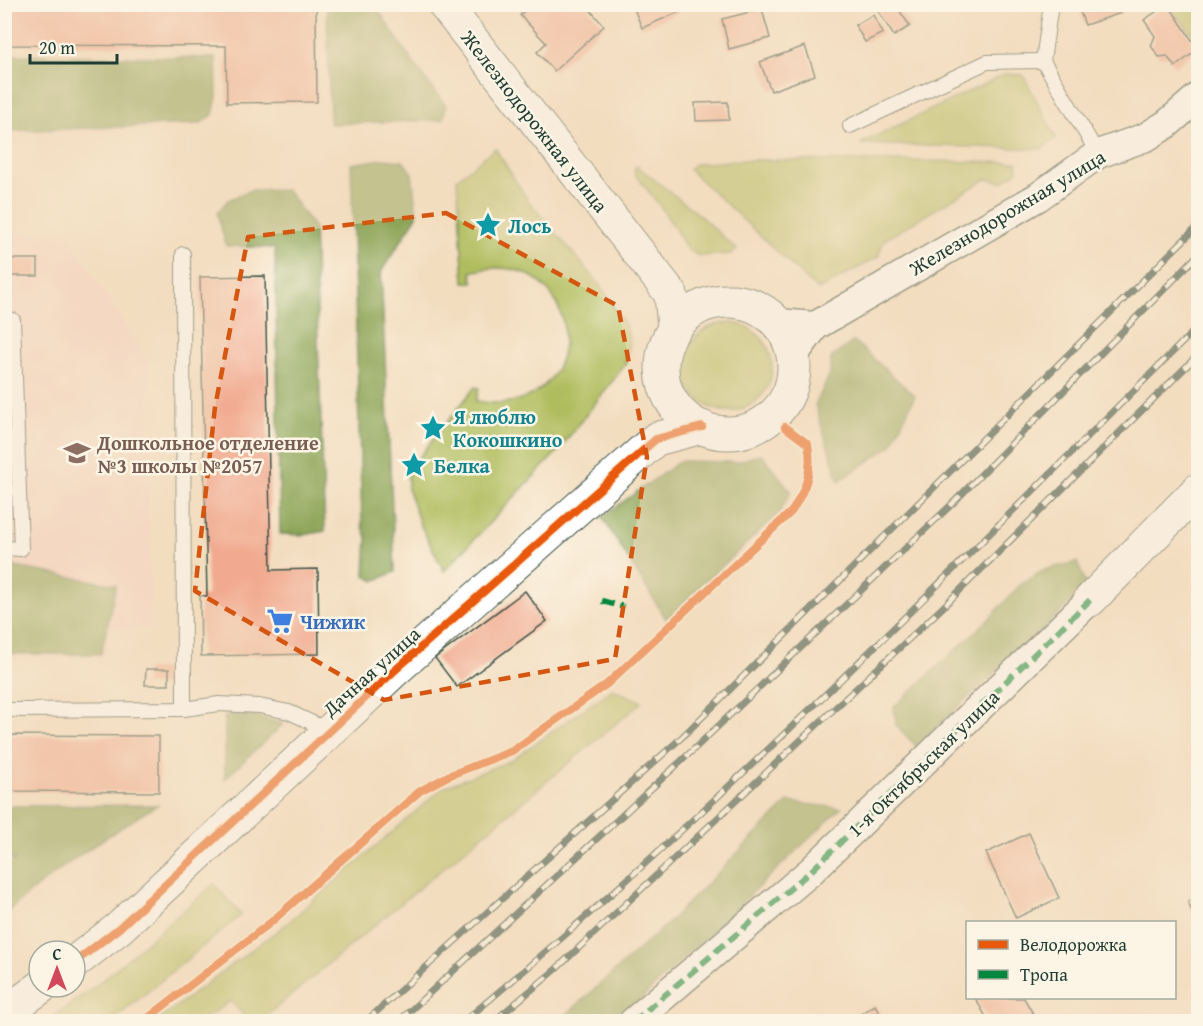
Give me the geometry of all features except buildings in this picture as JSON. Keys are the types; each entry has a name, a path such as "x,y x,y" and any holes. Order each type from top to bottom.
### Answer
{"street":[{"name":"Железнодорожная улица","path":"444,4 671,294"},
{"name":"Железнодорожная улица","path":"793,356 815,326 1038,197 1098,154 1146,137 1167,124 1198,97"},
{"path":"674,328 671,294 707,303"},
{"path":"728,300 749,303 767,313 778,323 792,346 795,366 792,387 783,405 768,420 749,430 729,433 702,427 689,421 675,406 669,395 662,367 665,346 674,328 689,313 707,303 728,300"},
{"path":"778,323 815,326"},
{"path":"656,439 669,395"},
{"name":"Дачная улица","path":"87,953 119,928 330,731 656,439 702,427"},
{"name":"1-я Октябрьская улица","path":"633,1022 820,863 1090,600 1198,490"},
{"path":"4,1014 27,997"}],"lane":[{"path":"1051,4 1043,61 1098,154"},
{"path":"850,126 987,62 1043,61"},
{"path":"183,254 184,709"},
{"path":"4,319 13,320 21,549 4,548"},
{"path":"4,710 184,709 219,704 259,706 289,712 330,731"}],"highlighted area":[{"path":"446,213 618,306 647,457 615,659 384,700 195,591 215,407 248,237"}],"shaded area":[{"name":"Дошкольное отделение №3 школы №2057","path":"5,233 66,233 149,363 150,628 5,627"}],"green space":[{"path":"327,5 375,5 412,61 446,106 443,120 330,124"},
{"path":"1167,5 1198,5 1198,40"},
{"path":"4,55 216,58 217,97 213,115 199,124 5,131"},
{"path":"1005,74 1023,75 1056,138 1042,149 860,144"},
{"path":"495,148 527,199 600,285 626,326 630,343 625,365 557,452 444,571 420,524 408,490 408,471 475,387 479,388 476,401 516,401 544,386 560,362 564,333 557,305 539,282 510,269 471,272 473,282 464,282 457,179"},
{"path":"383,159 403,161 412,173 417,216 381,272 395,572 374,581 365,575 367,537 362,525 351,164"},
{"path":"742,160 1017,162 1018,171 1002,182 986,179 884,240 878,257 818,290 689,169 695,164"},
{"path":"637,166 697,213 737,250 731,254 699,256 688,250 663,210 635,174 634,169"},
{"path":"251,190 287,190 314,228 325,531 304,535 280,534 275,248 226,246 217,213 228,200"},
{"path":"728,323 753,330 765,342 772,367 765,392 753,404 728,411 703,404 691,392 684,367 691,342 703,330"},
{"path":"854,341 915,396 891,446 839,481 815,405 830,374 831,358"},
{"path":"761,454 791,491 780,512 666,619 602,517 680,461 737,462"},
{"path":"1077,562 1086,584 1062,611 916,746 896,725 894,707 989,619 1020,585 1044,570"},
{"path":"4,565 116,585 101,654 5,654"},
{"path":"613,689 642,702 260,1021 248,1021 231,1001 201,1021 157,1021 285,925 444,787 510,761"},
{"path":"225,715 253,715 283,724 225,779"},
{"path":"788,802 841,808 618,1021 558,1022 666,925"},
{"path":"157,805 59,870 5,914 5,868 15,859 5,858 5,806"},
{"path":"214,884 241,915 112,1021 47,1021 78,999 87,999 87,992"}],"railway":[{"path":"365,1022 681,738 1198,226"},
{"path":"398,1022 692,751 951,505 1198,255"},
{"path":"463,1022 559,940 746,770 838,683 1198,327"},
{"path":"493,1022 554,971 942,608 1198,355"}],"marked path":[{"path":"633,1022 811,871 1090,600"},
{"path":"602,601 624,607"}],"cycle path":[{"path":"87,953 119,928 393,672 656,439 702,427"},
{"path":"143,1022 270,923 420,791 448,776 512,751 607,684 792,511 801,495 810,463 808,444 785,427"}],"place":[{"name":"Лось","path":"488,225"},
{"name":"Я люблю Кокошкино","path":"433,428"},
{"name":"Дошкольное отделение №3 школы №2057","path":"77,453"},
{"name":"Белка","path":"414,465"},
{"name":"Чижик","path":"280,621"}]}
